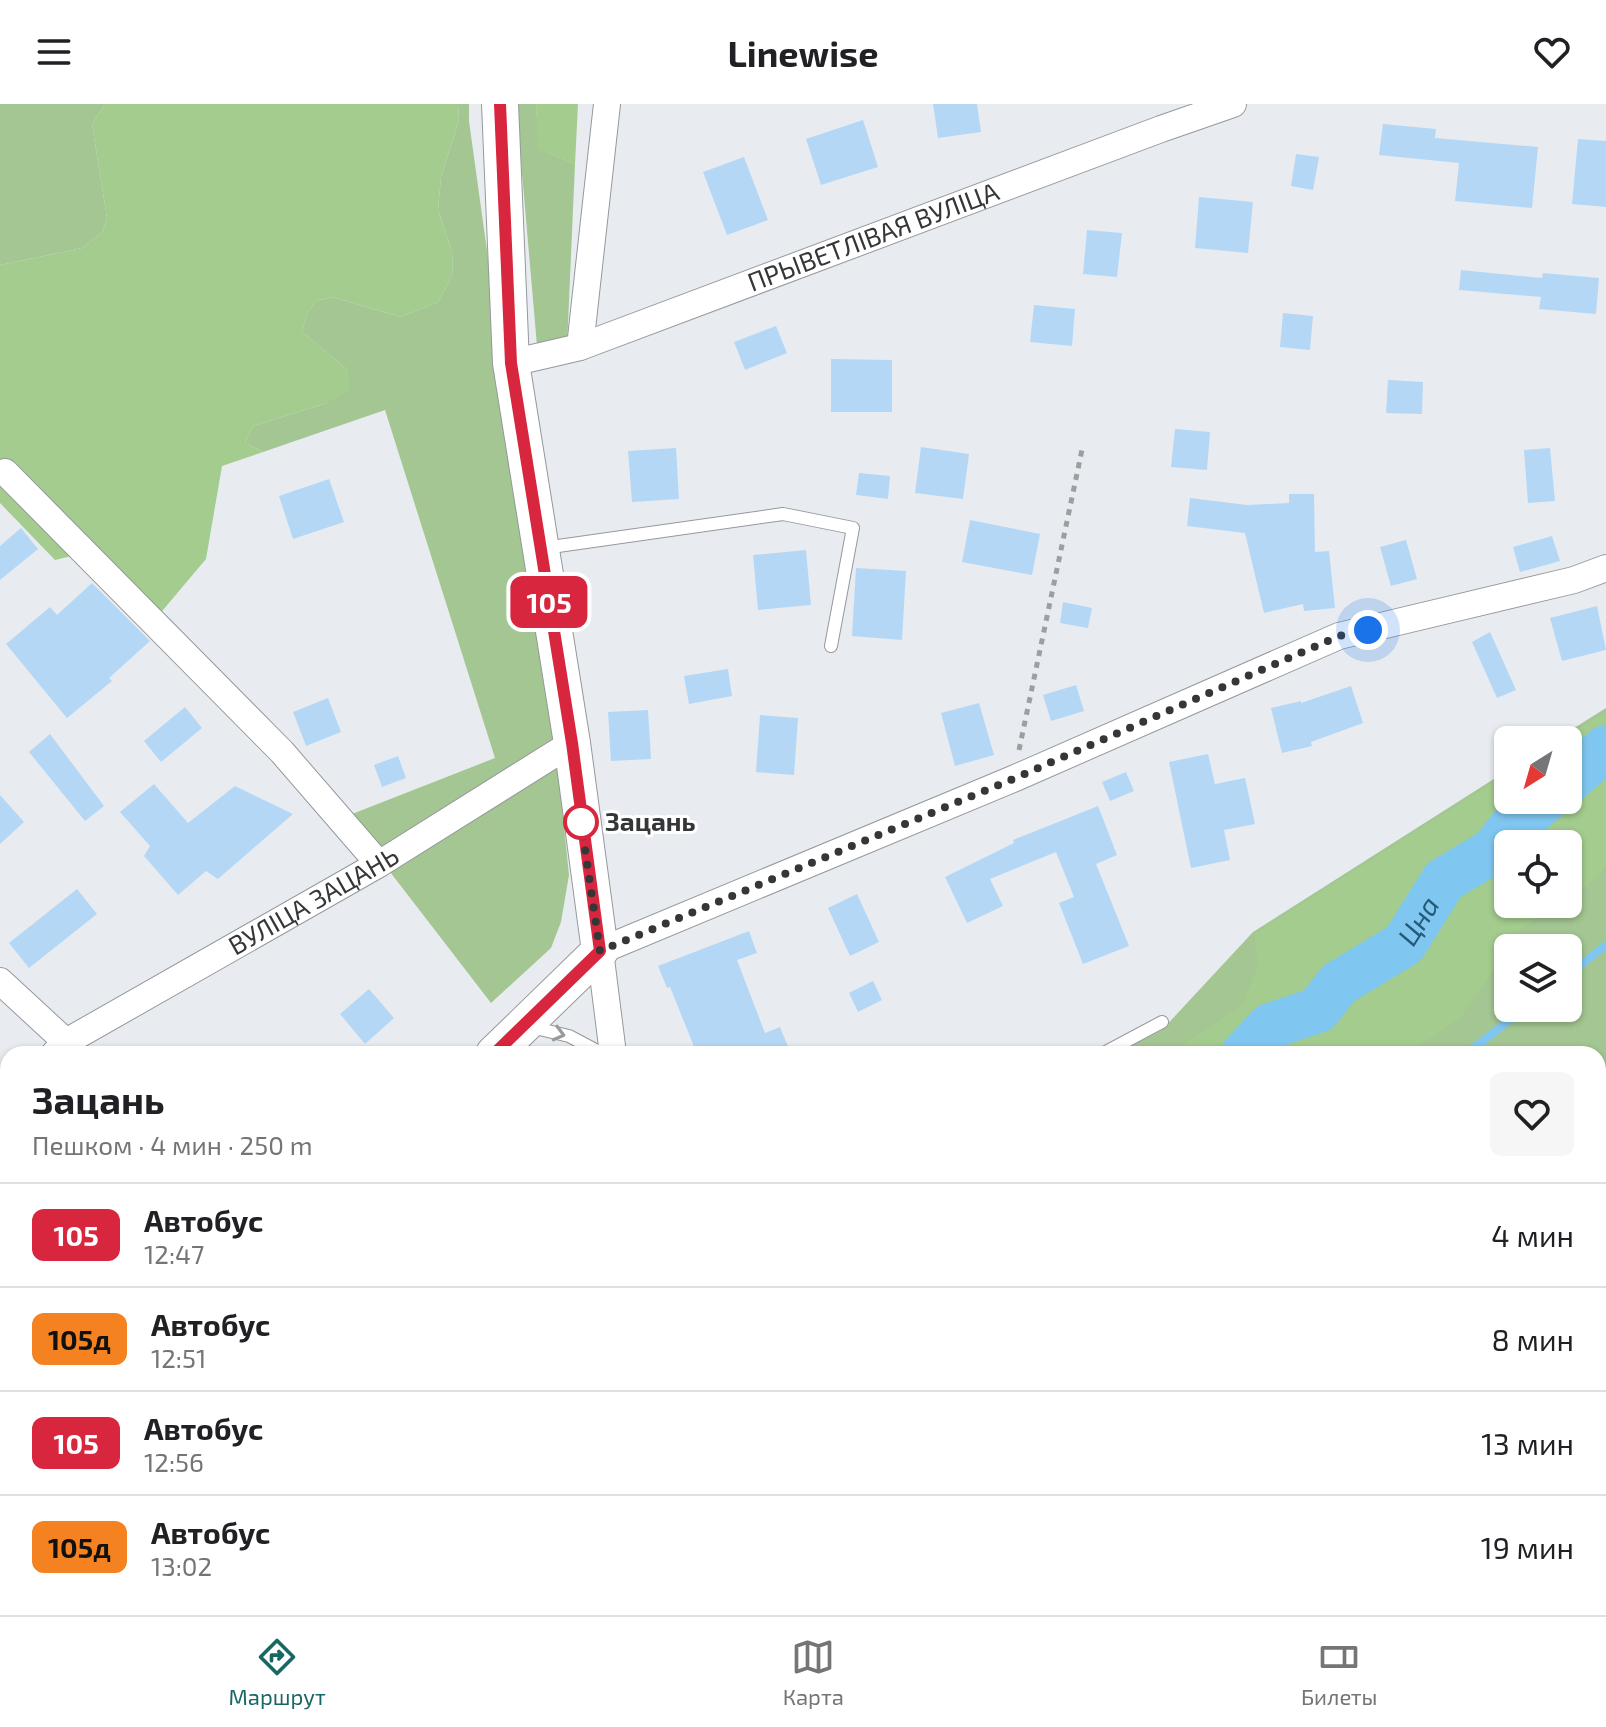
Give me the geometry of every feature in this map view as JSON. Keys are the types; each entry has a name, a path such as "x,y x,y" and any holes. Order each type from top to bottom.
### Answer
{"street":[{"path":"500,104 511,363 572,743 612,1046"},
{"path":"580,347 607,104"},
{"name":"ПРЫВЕТЛІВАЯ ВУЛІЦА","path":"511,363 580,347 1164,116 1233,104"},
{"path":"5,472 282,752 379,864"},
{"path":"503,1044 600,951 1013,779 1339,636 1574,580 1606,568"},
{"name":"ВУЛІЦА ЗАЦАНЬ","path":"63,1046 379,864 572,743"},
{"path":"0,981 58,1046"}],"lane":[{"path":"541,548 783,514 853,528 831,646"},
{"path":"1117,1046 1162,1022"},
{"path":"503,1044 532,1027 569,1036 588,1046"}],"path":[{"path":"1013,779 1083,445"}],"green space":[{"path":"0,104 105,104 92,124 107,218 102,232 82,248 0,265"},
{"path":"105,104 458,104 459,120 441,177 438,210 452,251 453,274 438,302 401,317 332,297 316,301 307,314 302,332 348,370 350,390 327,403 253,426 245,443 263,452 222,466 206,559 152,623 84,553 55,560 0,503 0,265 82,248 102,232 107,218 92,124"},
{"path":"458,104 469,104 556,749 569,875 561,922 551,948 491,1003 347,816 495,758 385,410 263,452 245,443 253,426 327,403 348,370 302,332 307,314 316,301 332,297 401,317 438,302 453,274 452,251 438,210 441,177 459,120"},
{"path":"516,104 536,104 539,149 575,164 567,347 538,357"},
{"path":"536,104 578,104 575,164 538,149"},
{"path":"1606,708 1606,1046 1131,1046 1162,1030 1253,932 1494,779 1494,814 1582,814 1582,726 1577,726"},
{"path":"1606,711 1606,868 1582,889 1582,830 1494,830 1494,918 1537,918 1518,934 1494,934 1494,969 1460,1018 1420,1046 1181,1046 1242,1005 1258,966 1254,934 1494,782 1494,814 1582,814 1582,726"}],"building":[{"path":"933,104 977,104 981,132 938,138"},
{"path":"863,120 878,167 821,185 806,139"},
{"path":"1383,124 1436,129 1435,138 1538,147 1532,208 1455,201 1459,163 1379,155"},
{"path":"1578,139 1606,141 1606,207 1572,204"},
{"path":"1296,154 1319,157 1313,190 1291,186"},
{"path":"744,157 768,220 727,235 703,172"},
{"path":"1199,197 1253,202 1248,253 1195,248"},
{"path":"1087,230 1122,233 1117,277 1083,274"},
{"path":"1461,270 1542,278 1543,273 1599,278 1596,314 1539,309 1541,297 1459,290"},
{"path":"1034,305 1075,309 1072,346 1030,342"},
{"path":"1283,313 1313,316 1310,350 1280,347"},
{"path":"776,326 787,353 745,370 734,342"},
{"path":"831,359 892,360 892,412 831,412"},
{"path":"1388,380 1423,382 1422,414 1386,413"},
{"path":"1175,429 1210,432 1207,470 1171,467"},
{"path":"921,447 969,454 963,499 915,493"},
{"path":"676,448 679,499 632,502 628,451"},
{"path":"1550,448 1555,501 1528,503 1524,450"},
{"path":"859,473 890,476 888,499 856,495"},
{"path":"329,479 344,522 293,539 279,496"},
{"path":"1289,494 1314,494 1315,552 1329,551 1335,608 1304,611 1303,604 1264,613 1245,533 1187,526 1190,498 1247,505 1289,503"},
{"path":"970,520 1040,534 1032,575 962,562"},
{"path":"21,528 38,549 0,580 0,546"},
{"path":"1552,536 1560,561 1520,572 1513,547"},
{"path":"1406,540 1417,579 1391,586 1380,547"},
{"path":"806,550 811,605 758,610 753,555"},
{"path":"856,568 906,571 902,640 852,636"},
{"path":"92,583 150,641 109,678 112,681 67,718 6,644 50,607 57,615"},
{"path":"1063,602 1092,608 1088,628 1060,623"},
{"path":"1597,606 1606,650 1562,661 1550,618"},
{"path":"1490,632 1516,690 1497,698 1472,642"},
{"path":"728,669 732,696 689,704 684,676"},
{"path":"1076,685 1084,711 1051,721 1043,695"},
{"path":"1351,686 1363,723 1311,742 1312,746 1282,753 1271,708 1301,703"},
{"path":"328,698 341,732 306,746 293,712"},
{"path":"979,703 994,755 955,766 941,713"},
{"path":"185,707 202,728 161,762 144,741"},
{"path":"648,710 651,759 611,761 608,712"},
{"path":"760,715 798,718 794,775 756,772"},
{"path":"50,734 104,806 85,821 29,752"},
{"path":"1208,754 1215,784 1245,778 1255,824 1224,830 1230,860 1191,868 1169,762"},
{"path":"398,756 406,778 382,787 374,765"},
{"path":"1126,772 1134,791 1110,801 1102,782"},
{"path":"154,784 188,823 235,786 293,814 218,879 206,871 178,895 144,856 150,846 120,812"},
{"path":"0,795 24,822 0,844"},
{"path":"1098,806 1117,855 1096,864 1129,946 1083,964 1059,903 1074,897 1056,852 990,879 1003,906 967,923 945,877 1014,843 1013,840"},
{"path":"77,889 97,914 29,968 9,943"},
{"path":"857,894 879,942 850,956 828,908"},
{"path":"749,931 757,953 737,960 765,1033 780,1027 788,1046 694,1046 658,966"},
{"path":"873,981 882,1000 858,1012 849,993"},
{"path":"369,989 394,1018 365,1044 340,1014"}],"waterway":[{"name":"Цна","path":"1582,769 1606,748"},
{"name":"Цна","path":"1251,1046 1270,1026 1318,1010 1338,984 1404,944 1444,880 1493,851 1510,829 1528,814"},
{"path":"1582,964 1606,945"},
{"path":"1476,1046 1507,1022"}],"bus line":[{"name":"105","path":"500,104 511,363 572,743 600,951 502,1046"}],"place":[{"name":"Зацань","path":"581,822"}],"route":[{"path":"581,822 600,951 1013,779 1339,636 1368,630"}]}
